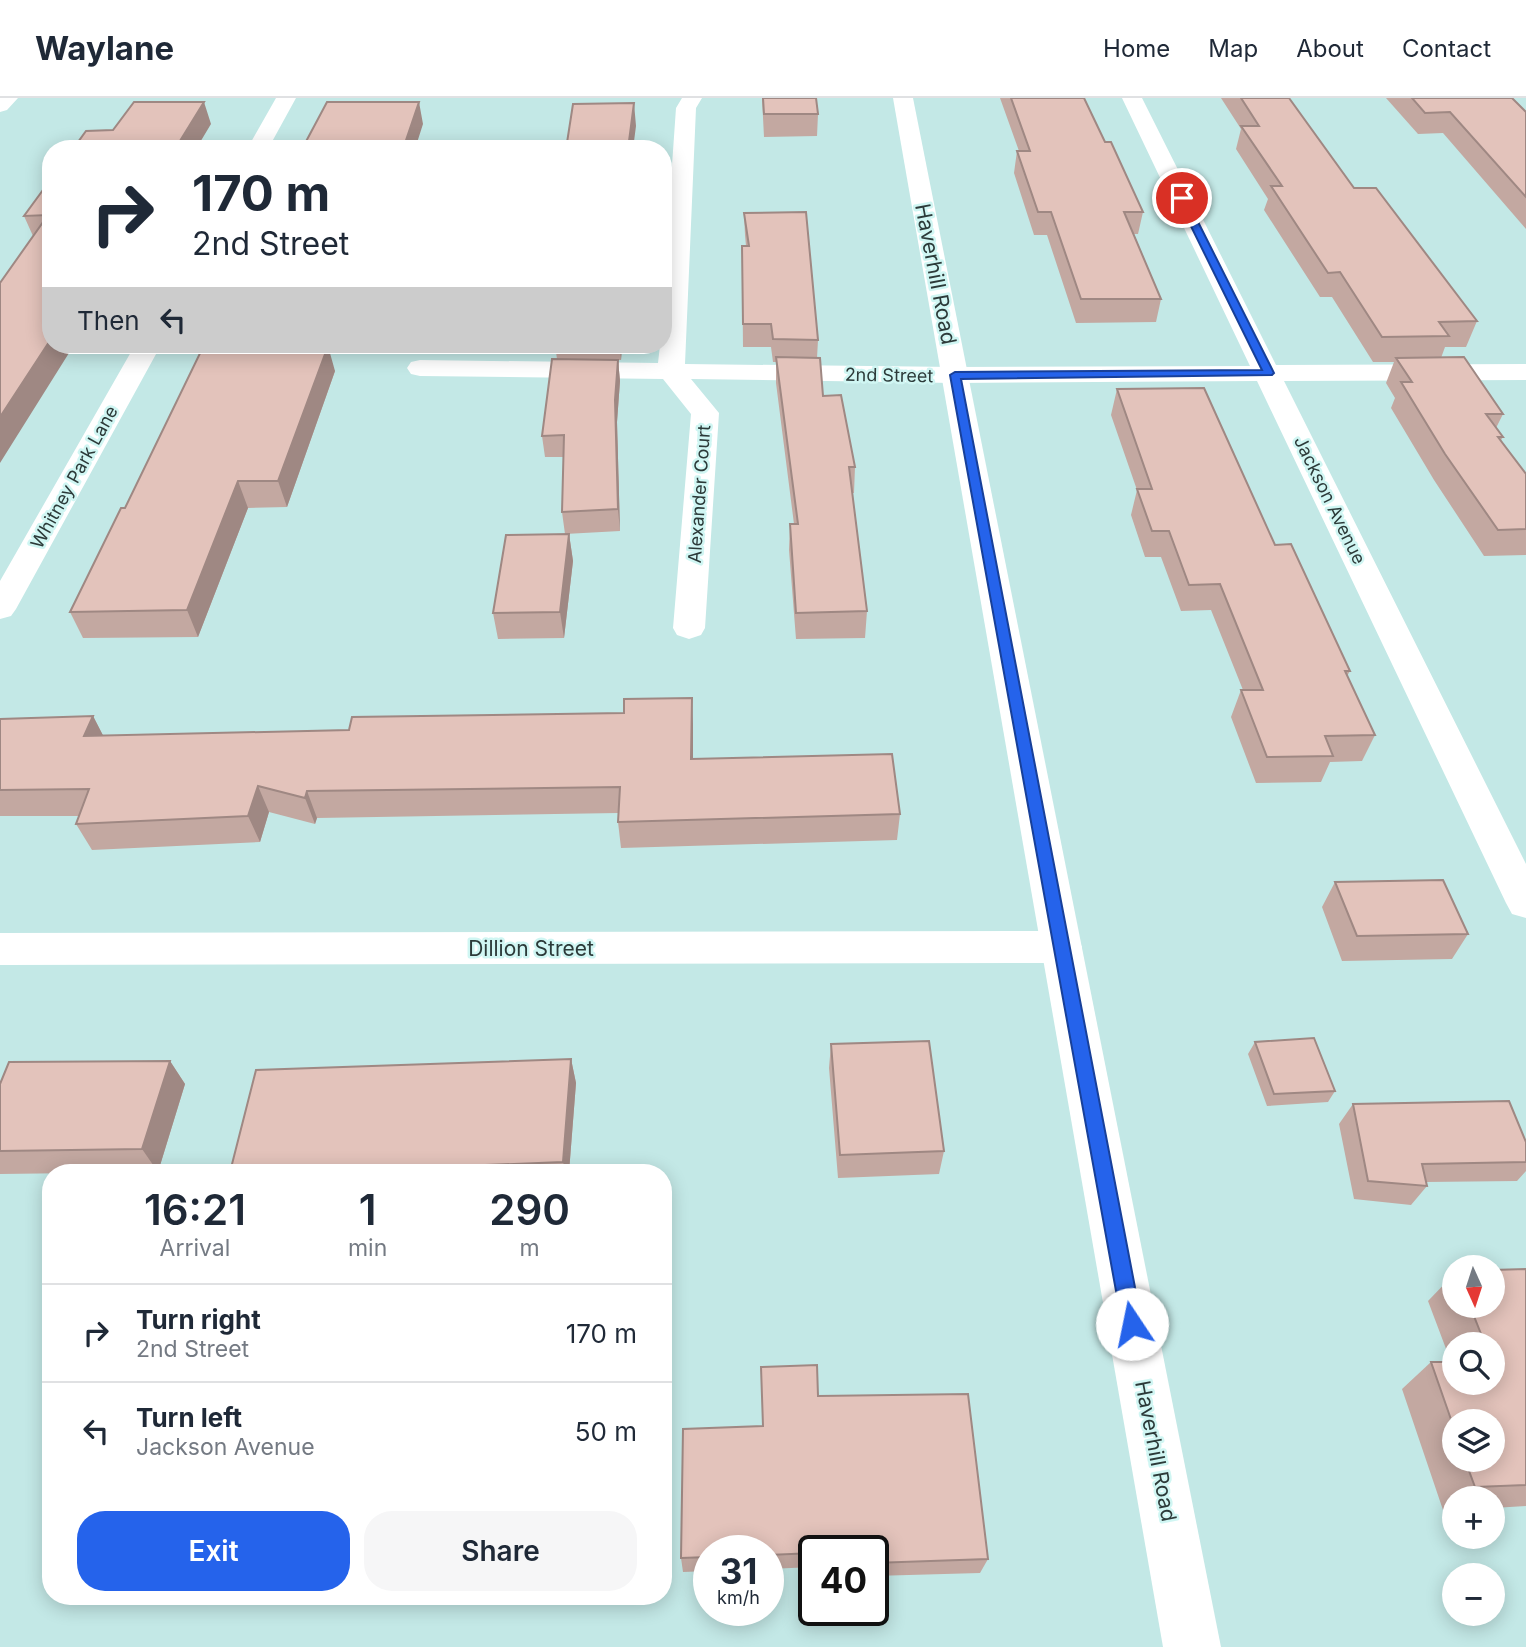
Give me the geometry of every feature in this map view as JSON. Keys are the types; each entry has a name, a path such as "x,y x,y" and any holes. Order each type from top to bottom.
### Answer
{"street":[{"path":"0,106 8,98"},
{"path":"262,140 286,98"},
{"path":"671,372 686,108 692,98"},
{"name":"Haverhill Road","path":"903,98 1192,1647"},
{"name":"Jackson Avenue","path":"1132,98 1269,373 1526,903"},
{"name":"Whitney Park Lane","path":"0,609 143,354"},
{"name":"2nd Street","path":"420,368 955,375 1526,372"},
{"name":"Alexander Court","path":"671,372 705,413 689,628"},
{"name":"Dillion Street","path":"0,949 1062,947"}],"building":[{"path":"763,98 816,98 818,114 764,114"},
{"path":"1011,98 1084,98 1105,142 1111,142 1143,212 1124,212 1161,299 1081,299 1051,212 1038,212 1017,151 1030,151"},
{"path":"1241,98 1289,98 1354,188 1376,188 1477,321 1439,322 1449,336 1382,337 1340,272 1328,273 1271,186 1282,186 1241,126 1259,126"},
{"path":"1412,98 1512,98 1526,112 1526,197 1450,112 1425,113"},
{"path":"134,102 204,102 181,140 80,140 86,131 113,130"},
{"path":"327,102 419,102 406,140 307,140"},
{"path":"634,103 629,140 567,140 573,104"},
{"path":"42,191 42,215 24,216"},
{"path":"806,212 818,340 773,339 771,324 743,324 742,246 749,246 744,213"},
{"path":"42,224 42,353 0,417 0,283"},
{"path":"200,354 325,354 278,481 238,481 187,610 70,612 121,508 125,508"},
{"path":"776,357 820,358 823,396 841,395 855,467 849,467 867,611 796,613 790,524 798,524"},
{"path":"1464,357 1503,414 1486,414 1503,437 1498,437 1526,474 1526,529 1498,530 1445,454 1401,382 1412,382 1396,358"},
{"path":"552,359 618,360 615,400 618,509 562,512 564,435 542,436"},
{"path":"1204,388 1275,545 1291,544 1350,671 1345,671 1375,735 1325,736 1333,756 1267,757 1241,690 1263,690 1220,584 1189,585 1169,531 1152,531 1137,489 1152,489 1117,389"},
{"path":"569,534 560,612 493,613 506,535"},
{"path":"692,698 691,759 892,754 900,814 618,822 620,787 307,791 305,798 258,786 248,816 76,824 89,789 0,790 0,719 93,716 84,736 349,730 352,717 624,713 624,699"},
{"path":"1443,880 1468,934 1357,936 1335,882"},
{"path":"1314,1038 1335,1091 1274,1094 1255,1042"},
{"path":"929,1041 944,1151 840,1155 831,1044"},
{"path":"571,1059 563,1162 232,1164 256,1070"},
{"path":"170,1061 142,1149 0,1151 0,1084 9,1062"},
{"path":"1509,1101 1526,1142 1526,1162 1422,1164 1427,1186 1368,1181 1353,1104"},
{"path":"1526,1269 1526,1485 1475,1486 1469,1472 1505,1472 1505,1409 1447,1409 1442,1395 1505,1395 1505,1332 1480,1332 1475,1318 1505,1318 1505,1270"},
{"path":"1431,1362 1442,1362 1442,1394"},
{"path":"817,1365 818,1396 968,1394 988,1559 889,1562 889,1535 798,1535 798,1554 784,1554 784,1535 693,1535 693,1558 681,1558 683,1429 763,1426 761,1367"}],"route":[{"path":"1132,1324 955,375 1269,373 1182,198"}]}
